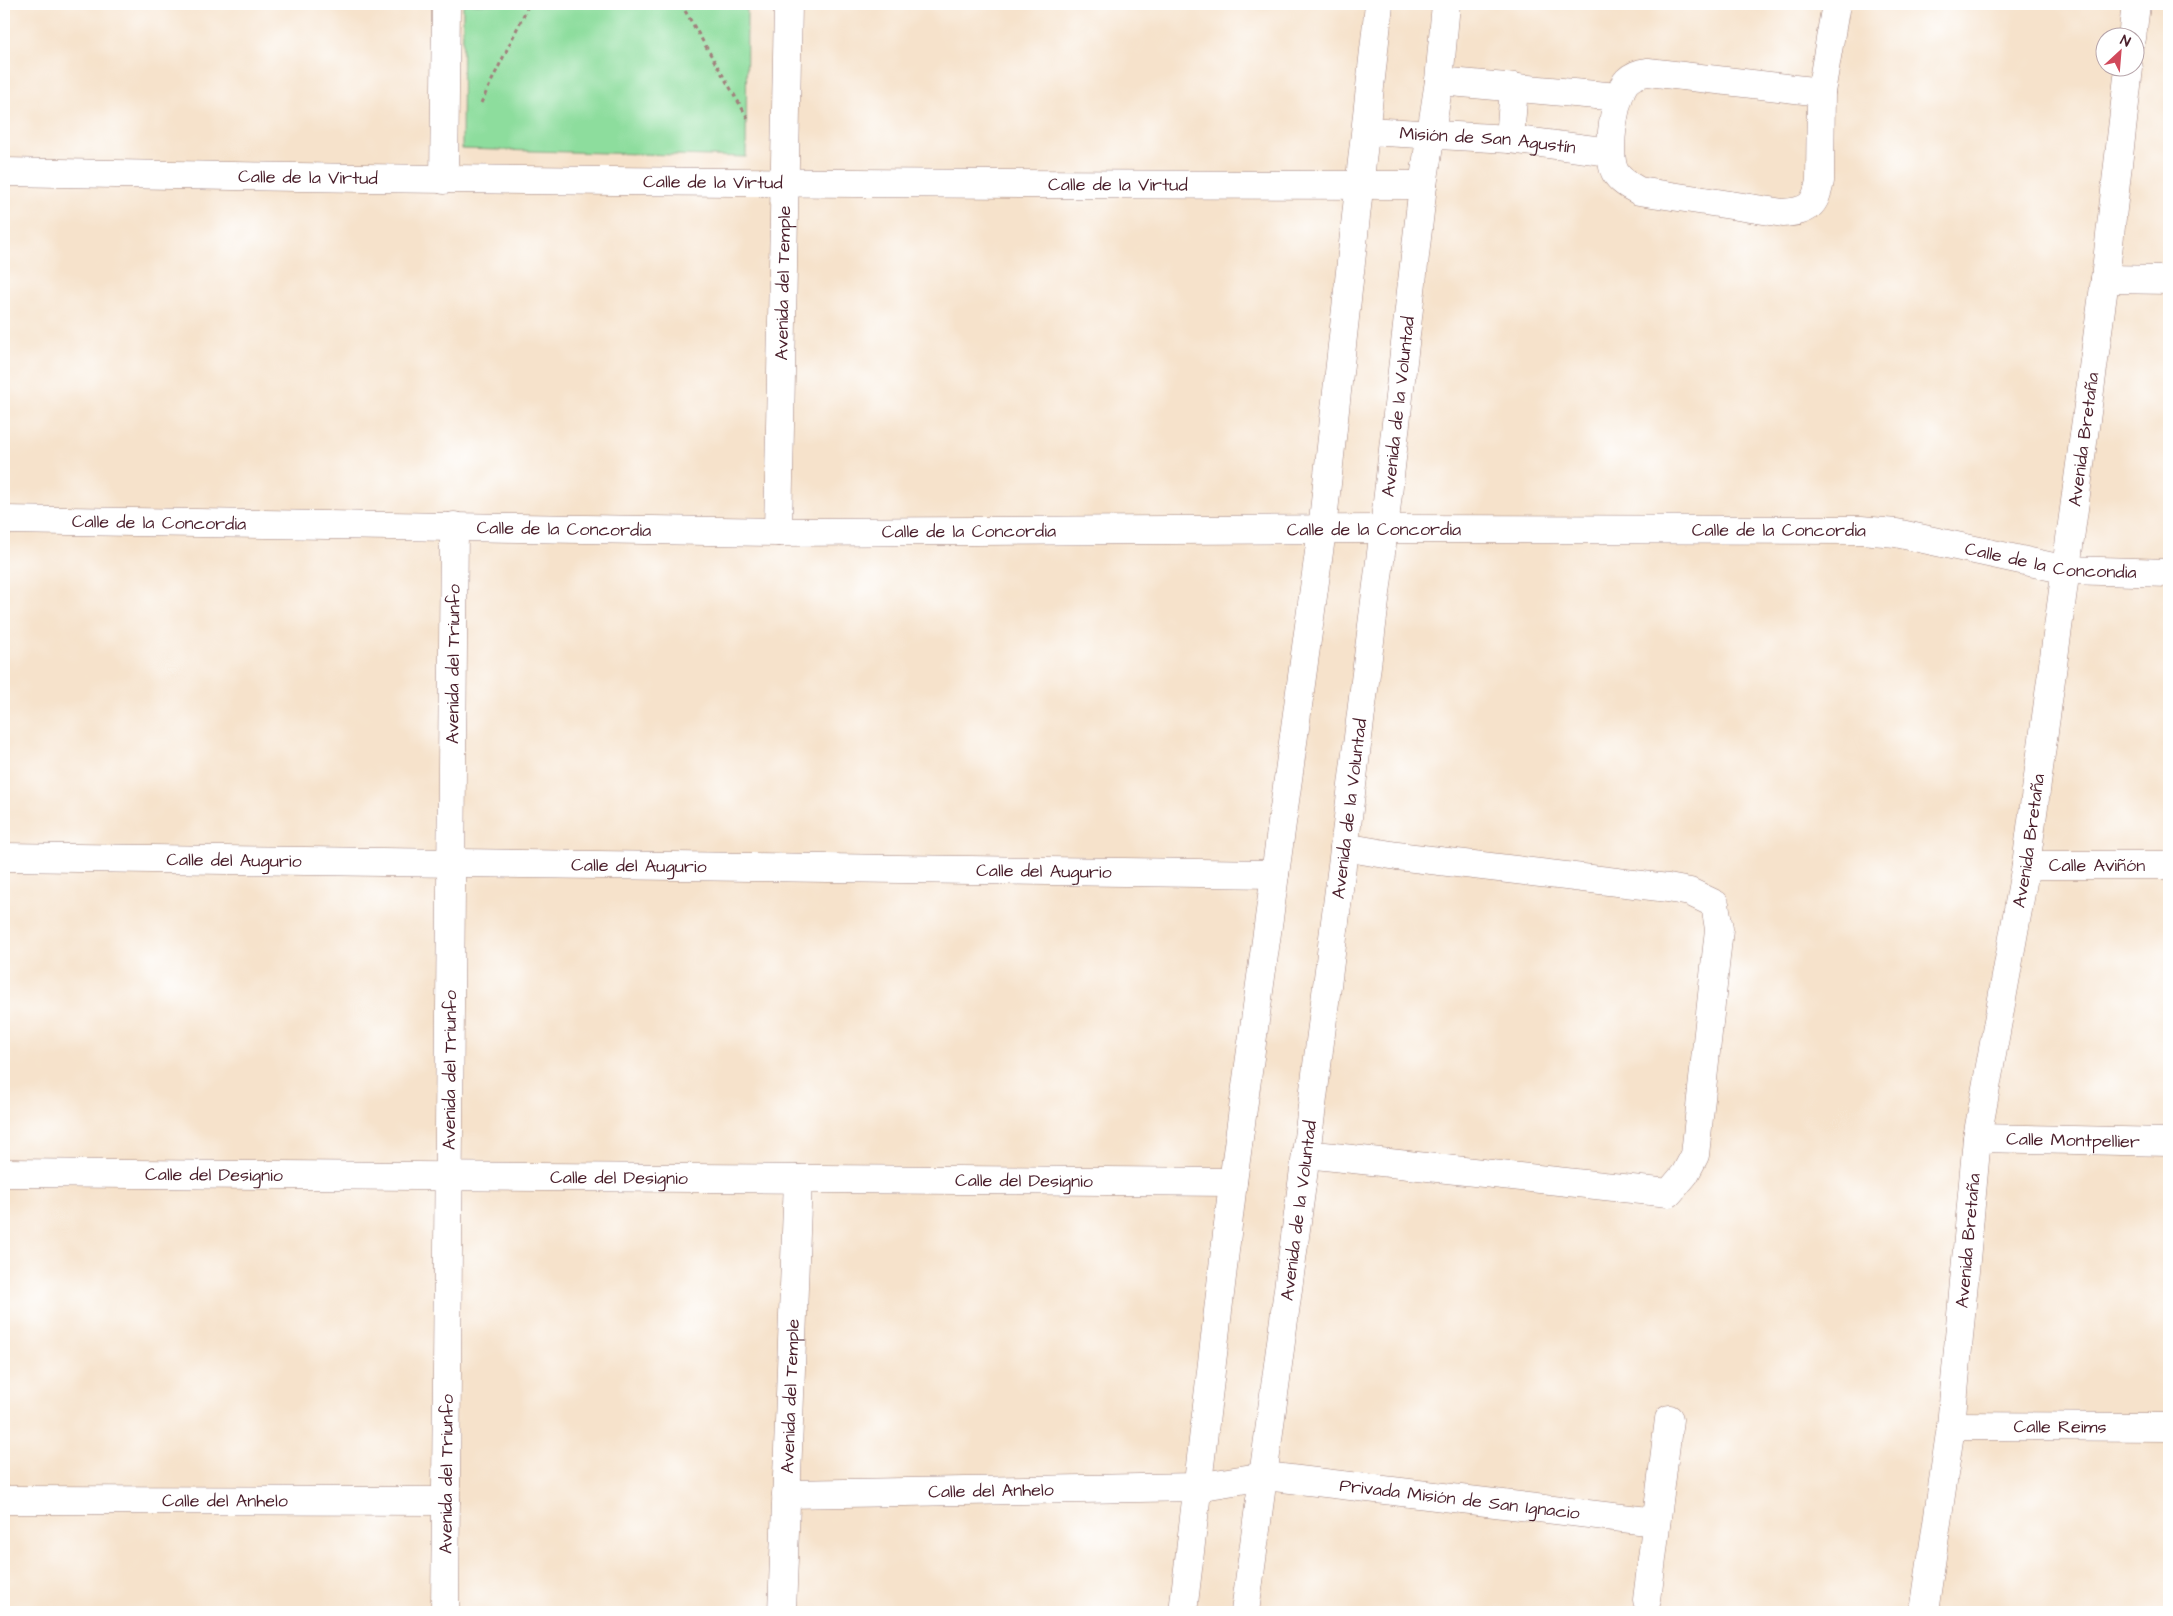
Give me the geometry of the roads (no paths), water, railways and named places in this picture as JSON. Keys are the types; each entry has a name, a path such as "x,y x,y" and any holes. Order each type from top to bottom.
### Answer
{"street":[{"path":"444,180 446,4"},
{"name":"Avenida del Temple","path":"778,532 788,4"},
{"path":"1183,1612 1233,1182 1322,530 1379,4"},
{"name":"Avenida de la Voluntad","path":"1245,1612 1265,1476 1306,1154 1384,529 1423,185 1439,81 1446,4"},
{"path":"1821,92 1648,72 1635,74 1626,82 1618,97 1610,152 1614,171 1624,183 1639,191 1784,213 1800,212 1810,206 1818,195 1820,181 1821,92 1836,4"},
{"path":"2133,28 2136,4"},
{"name":"Avenida Bretaña","path":"1924,1612 1951,1426 1977,1138 2026,865 2105,279 2128,78"},
{"path":"1439,81 1618,97"},
{"path":"1510,139 1514,88"},
{"name":"Misión de San Agustín","path":"1366,131 1430,133 1510,139 1610,152"},
{"name":"Calle de la Virtud","path":"4,172 444,180 1423,185"},
{"path":"2105,279 2169,280"},
{"name":"Calle de la Concordia","path":"4,520 778,532 1384,529 1861,530 1896,533 1933,543"},
{"name":"Avenida del Triunfo","path":"445,1612 454,526"},
{"name":"Calle de la Concondia","path":"1933,543 2066,570 2169,573"},
{"path":"1306,1154 1669,1193 1685,1174 1695,1155 1719,929 1715,904 1690,892 1668,888 1397,856 1344,847"},
{"name":"Calle del Augurio","path":"4,857 1275,874"},
{"name":"Calle Aviñón","path":"2026,865 2169,865"},
{"name":"Calle Montpellier","path":"1977,1138 2169,1142"},
{"name":"Calle del Designio","path":"4,1173 1233,1182"},
{"name":"Avenida del Temple","path":"782,1612 798,1179"},
{"path":"1647,1600 1669,1419"},
{"name":"Calle Reims","path":"1951,1426 2169,1428"},
{"name":"Privada Misión de San Ignacio","path":"1197,1487 1265,1476 1656,1522"},
{"name":"Calle del Anhelo","path":"786,1494 1197,1487"},
{"name":"Calle del Anhelo","path":"4,1500 446,1501"}]}
